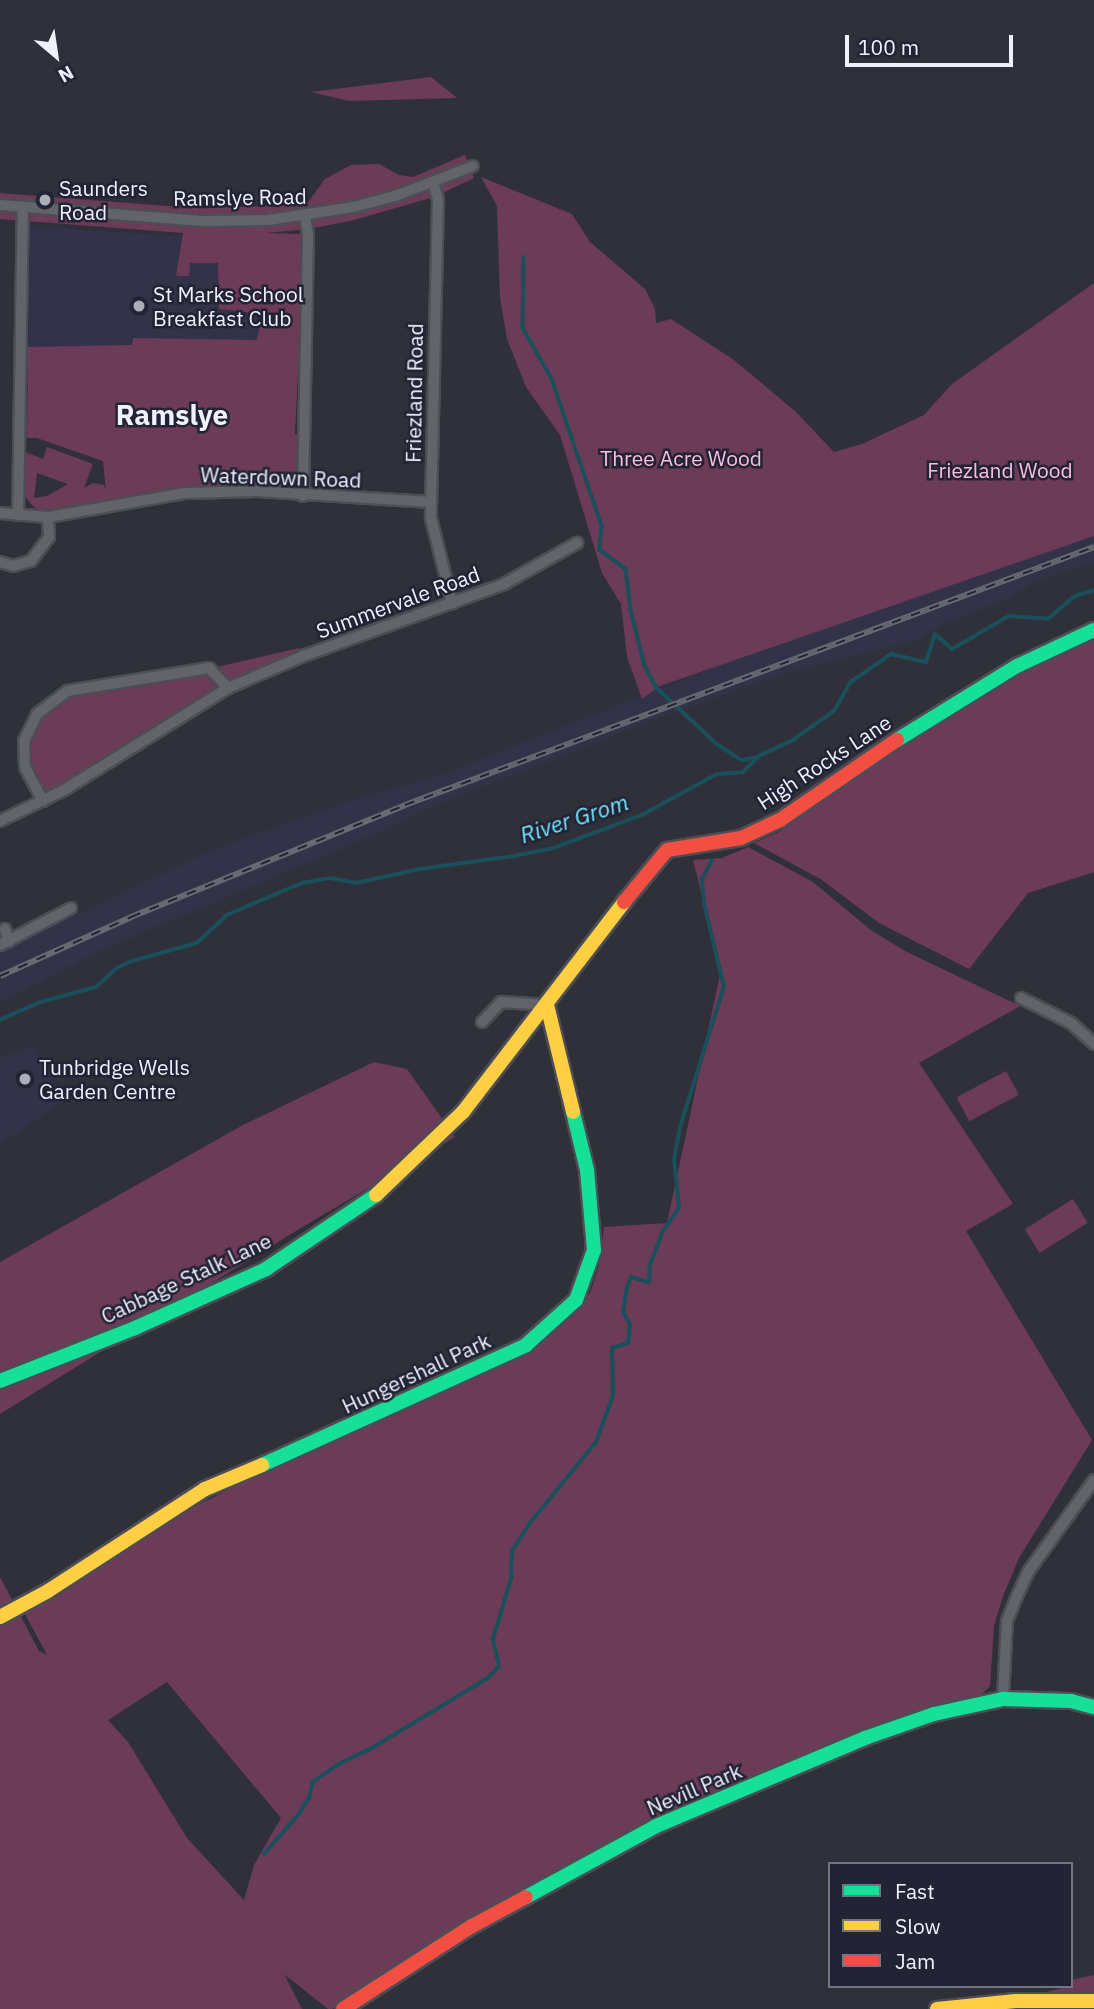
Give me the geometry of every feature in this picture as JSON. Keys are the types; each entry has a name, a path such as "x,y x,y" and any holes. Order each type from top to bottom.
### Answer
{"street":[{"name":"Ramslye Road","path":"0,205 205,221 305,216 354,207 473,166"},
{"name":"Friezland Road","path":"433,182 438,200 430,518 452,603"},
{"path":"18,515 23,207"},
{"path":"303,496 308,235 305,216"},
{"name":"Waterdown Road","path":"0,513 48,517 186,493 257,491 431,502"},
{"path":"0,562 13,566 31,561 49,537 48,517"},
{"name":"Summervale Road","path":"0,821 43,801 228,688 303,656 504,584 577,543"},
{"name":"High Rocks Lane","path":"547,1005 595,936 667,850 741,838 780,820 909,731 1017,666 1094,630"},
{"path":"43,801 25,767 24,741 37,714 67,691 209,668 228,688"},
{"path":"5,929 5,943 71,908"},
{"path":"1021,998 1071,1023 1094,1044"},
{"path":"481,1022 501,1002 547,1005"},
{"name":"Cabbage Stalk Lane","path":"0,1381 135,1328 266,1269 383,1190 463,1112 547,1005"},
{"name":"Hungershall Park","path":"0,1617 48,1591 205,1489 368,1419 526,1345 576,1300 594,1250 587,1170 547,1005"},
{"path":"1003,1699 1007,1621 1017,1596 1028,1572 1094,1480"},
{"name":"Nevill Park","path":"344,2009 350,2002 472,1926 656,1826 865,1738 933,1714 1003,1699 1071,1701 1094,1707"},
{"path":"937,2009 1016,2001 1077,2005 1094,2001"}],"shaded area":[{"path":"30,226 174,236 248,238 301,234 295,442 229,486 107,497 103,461 37,438 27,438"},
{"path":"1094,528 1094,562 1037,581 1003,601 945,623 918,640 790,672 671,713 429,808 369,837 95,953 0,1003 0,951 212,850 352,800 439,776 796,635"},
{"name":"Tunbridge Wells Garden Centre","path":"33,1047 63,1101 0,1145 0,1057"}],"green space":[{"path":"431,77 457,98 349,101 311,92"},
{"path":"465,155 474,178 434,197 354,220 309,229 266,233 301,234 300,302 305,306 305,348 299,350 295,434 302,435 301,495 186,492 44,516 29,502 25,495 25,452 43,459 47,447 93,464 84,488 93,483 104,485 106,490 103,461 37,438 27,438 28,347 132,345 133,338 257,340 262,314 219,309 218,263 190,263 189,276 176,276 183,233 0,219 0,193 194,208 273,206 309,201 325,179 351,165 379,164 399,175 413,177","holes":["37,473 68,484 47,496 34,498"]},
{"path":"481,177 572,214 590,242 645,289 655,309 656,323 671,319 734,360 795,411 834,452 862,444 924,415 952,384 1094,283 1094,536 660,686 642,699 627,657 621,604 602,573 560,435 526,387 507,339 500,298 497,206"},
{"path":"1094,636 1094,872 1028,893 969,969 879,923 822,880 754,843 781,831 913,737 1018,672 1068,652"},
{"path":"299,648 302,655 273,667 44,799 26,767 26,742 39,715 67,693 208,669"},
{"path":"748,847 813,882 872,931 907,952 1020,1006 919,1063 1013,1204 966,1231 1092,1440 1019,1558 1003,1596 994,1626 990,1686 981,1695 925,1709 837,1742 537,1881 415,1953 332,2009 328,2009 284,1974 302,2009 0,2009 0,1577 39,1651 47,1655 24,1612 155,1527 251,1478 526,1352 590,1293 599,1266 604,1227 667,1223 721,970 693,860 722,858","holes":["167,1682 281,1818 254,1865 244,1900 187,1838 128,1742 108,1720"]},
{"path":"374,1062 407,1069 455,1137 299,1229 0,1414 0,1262 243,1125"},
{"path":"1006,1071 1019,1095 969,1121 957,1097"},
{"path":"1073,1199 1088,1223 1039,1253 1025,1229"},
{"path":"1094,1975 1094,2009 976,2009 1063,1988 1073,1988 1073,1980"}],"waterway":[{"path":"524,257 523,328 552,379 602,526 600,550 626,569 631,610 645,666 656,687 717,744 742,760 757,757"},
{"name":"River Grom","path":"0,1020 38,1003 96,987 117,968 132,961 197,943 227,915 302,883 331,878 356,883 420,869 514,856 554,848 642,815 717,774 743,772 759,756 793,740 834,711 851,682 891,654 926,662 935,634 952,649 1009,616 1048,619 1073,597 1094,590"},
{"path":"264,1854 298,1815 309,1798 313,1782 337,1765 372,1748 488,1678 499,1666 493,1639 511,1579 512,1551 530,1523 596,1442 613,1396 612,1348 628,1343 630,1325 623,1312 627,1288 631,1277 649,1282 650,1265 663,1231 679,1208 674,1159 681,1124 724,987 704,904 702,879 712,860"}],"railway":[{"path":"0,976 131,917 405,805 1094,547"}],"traffic: fast":[{"path":"897,740 1017,666 1094,630"},
{"path":"262,1465 526,1345 576,1300 594,1250 587,1170 573,1112"},
{"path":"0,1381 135,1328 266,1269 376,1195"},
{"path":"526,1897 656,1826 865,1738 934,1714 1003,1699 1071,1701 1094,1707"}],"traffic: slow":[{"path":"376,1195 463,1112 624,902"},
{"path":"547,1005 573,1112"},
{"path":"0,1617 48,1591 205,1489 262,1465"},
{"path":"937,2009 1016,2001 1094,2001"}],"traffic: jam":[{"path":"624,902 667,850 741,838 780,820 897,740"},
{"path":"343,2009 472,1926 526,1897"}],"place":[{"name":"Saunders Road","path":"45,200"},
{"name":"St Marks School Breakfast Club","path":"139,306"},
{"name":"Tunbridge Wells Garden Centre","path":"25,1079"}],"district":[{"name":"Ramslye","path":"172,415"}],"park label":[{"name":"Three Acre Wood","path":"681,458"},
{"name":"Friezland Wood","path":"1000,470"}]}
